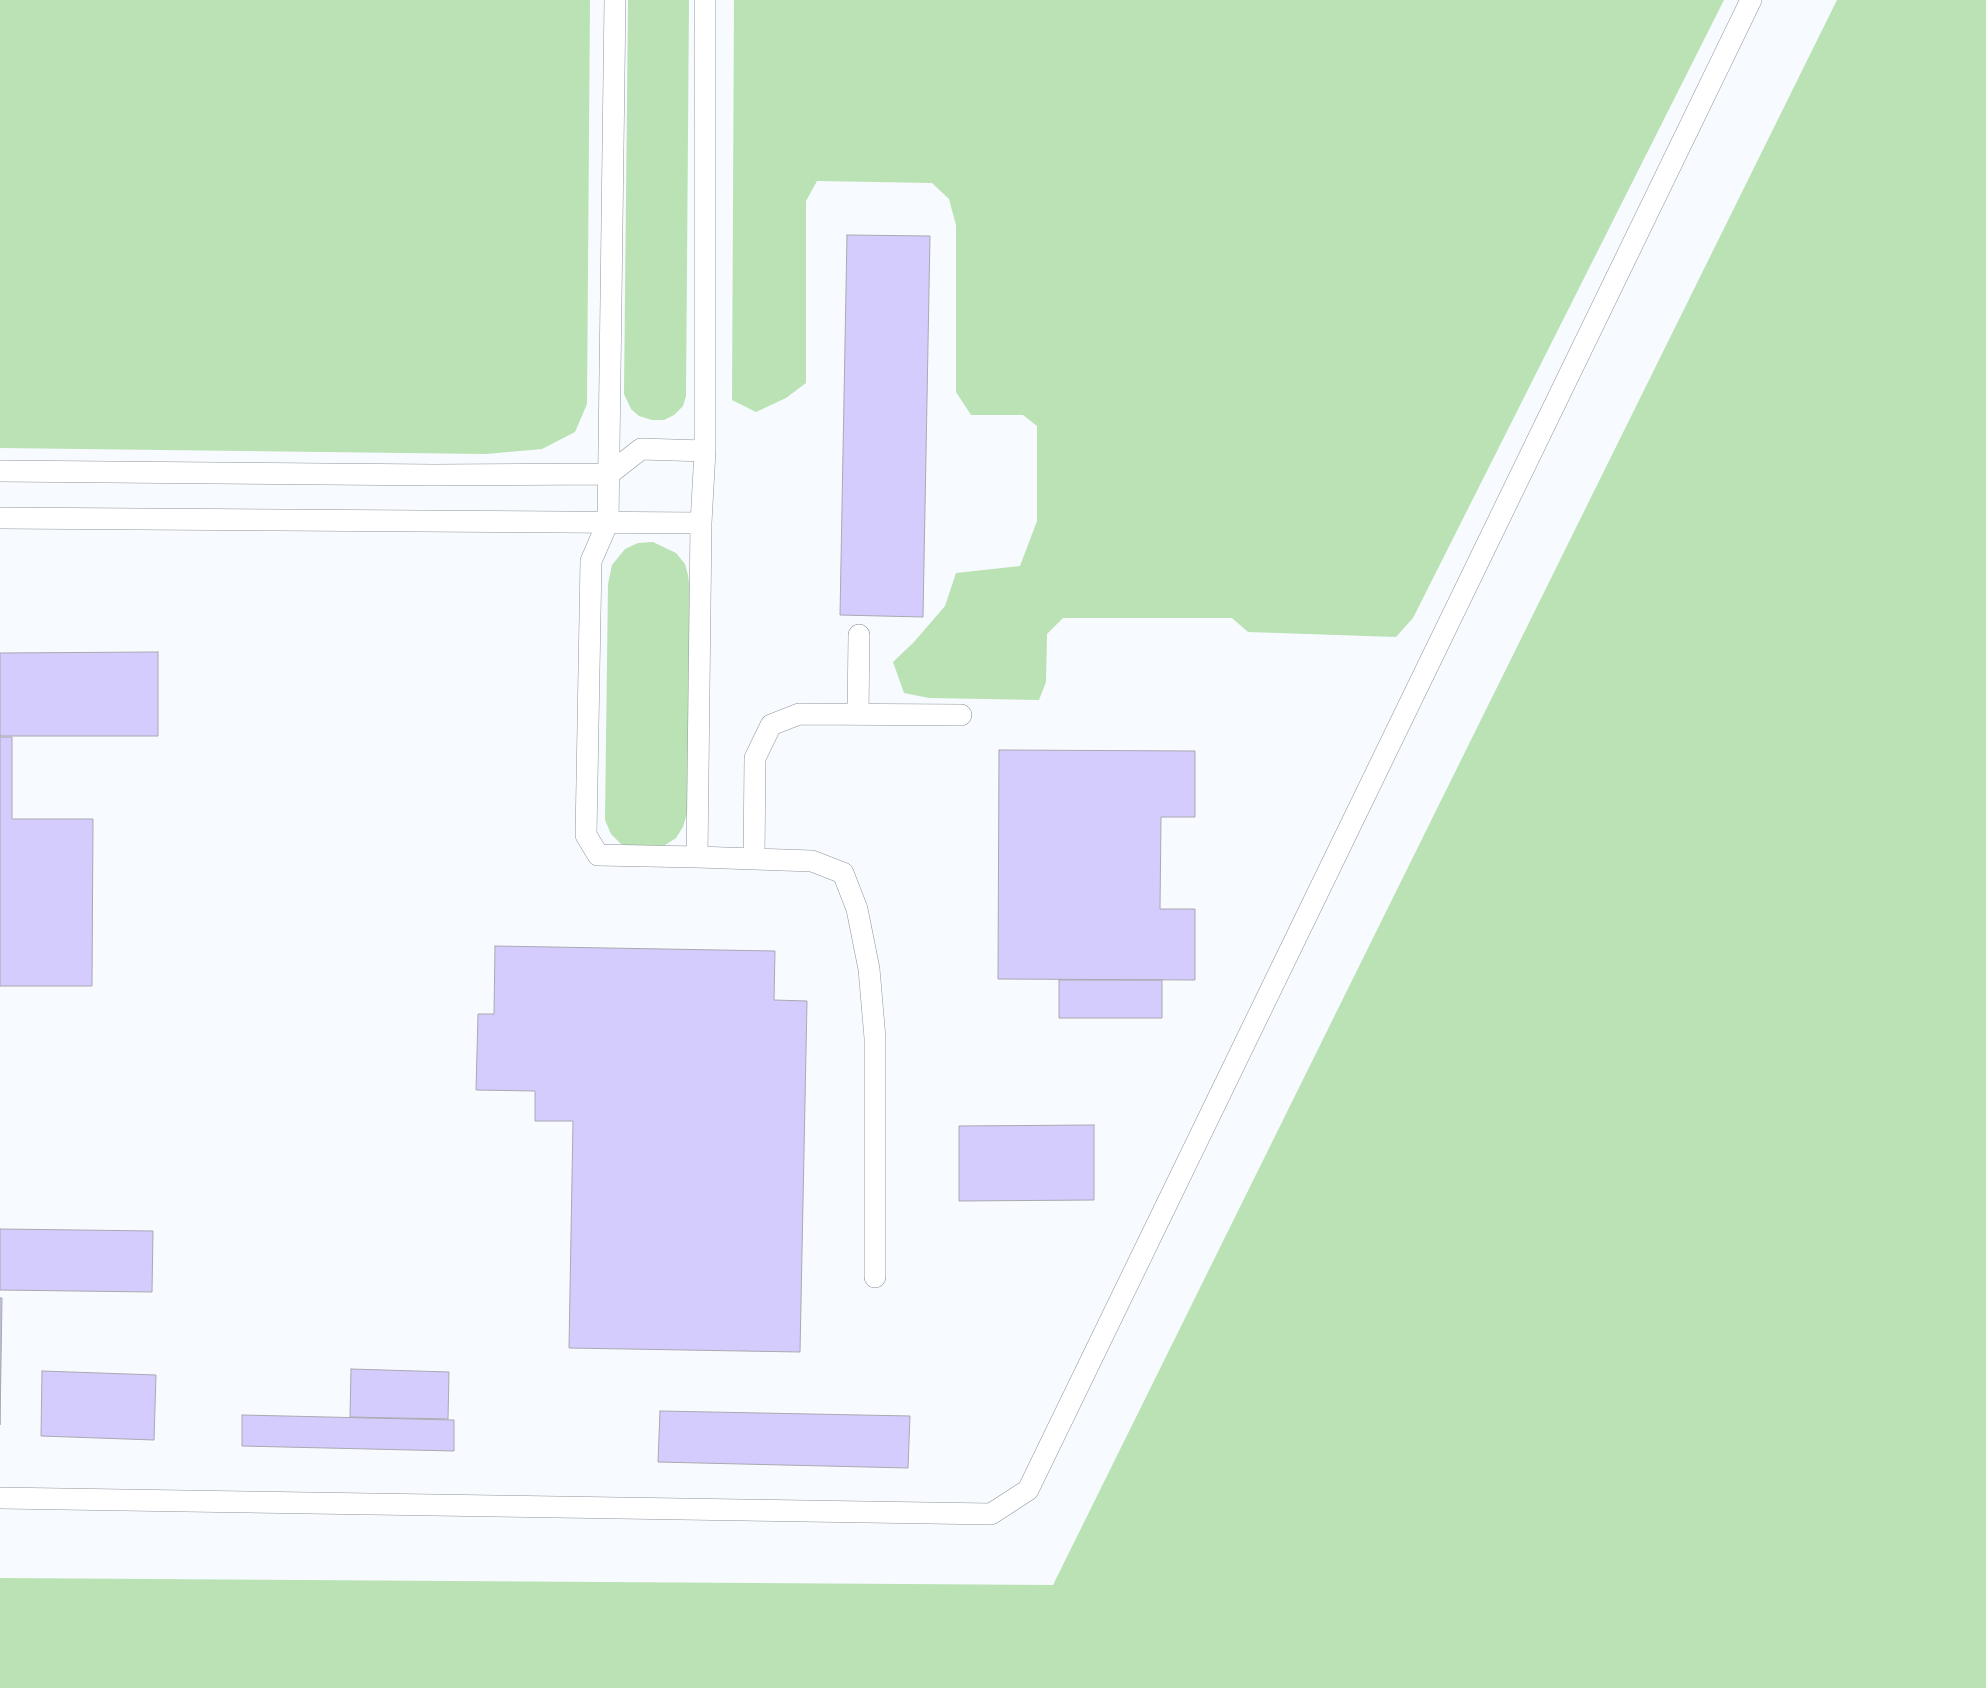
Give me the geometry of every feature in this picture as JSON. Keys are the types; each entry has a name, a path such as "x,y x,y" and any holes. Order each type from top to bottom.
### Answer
{"lane":[{"path":"614,0 608,522 591,561 586,835 598,854 812,861 844,873 857,910 870,969 875,1038 875,1277"},
{"path":"697,858 701,523 704,451 706,0"},
{"path":"0,1498 991,1514 1028,1490 1751,0"},
{"path":"0,471 433,475 609,474 641,449 704,451"},
{"path":"0,518 701,523"},
{"path":"858,714 859,635"},
{"path":"754,859 755,758 771,725 798,714 960,715"}],"green space":[{"path":"0,0 590,0 587,404 575,432 542,449 486,454 0,448"},
{"path":"628,0 689,0 686,396 683,406 674,415 664,420 652,420 639,416 631,409 624,394"},
{"path":"734,0 1724,0 1413,618 1396,637 1248,632 1232,618 1063,618 1047,634 1046,682 1039,700 929,698 904,693 893,662 914,642 945,606 956,573 1020,566 1037,521 1037,426 1023,415 971,415 956,392 956,225 949,199 932,183 817,181 806,201 806,383 786,398 756,412 732,400"},
{"path":"1837,0 1986,0 1986,1688 0,1688 0,1578 1053,1585"},
{"path":"653,542 676,553 685,564 688,575 690,591 687,813 683,827 676,838 662,847 636,849 621,844 611,834 605,820 608,584 612,565 625,549 638,543"}],"building":[{"path":"847,235 930,236 923,617 840,615"},
{"path":"158,652 158,736 0,736 0,653"},
{"path":"0,737 12,737 12,819 93,819 92,986 0,986"},
{"path":"999,750 1195,751 1195,817 1161,817 1160,909 1195,909 1195,980 998,979"},
{"path":"495,946 775,951 774,1000 807,1001 800,1352 569,1348 573,1121 535,1121 535,1091 476,1090 478,1014 494,1014"},
{"path":"1059,980 1162,980 1162,1018 1059,1018"},
{"path":"1094,1125 1094,1200 959,1201 959,1126"},
{"path":"0,1229 153,1231 152,1292 0,1290"},
{"path":"0,1298 2,1298 0,1425"},
{"path":"351,1369 449,1372 448,1419 350,1417"},
{"path":"42,1371 156,1375 154,1440 41,1436"},
{"path":"660,1411 910,1416 908,1468 658,1462"},
{"path":"242,1415 454,1420 454,1451 242,1446"}]}
